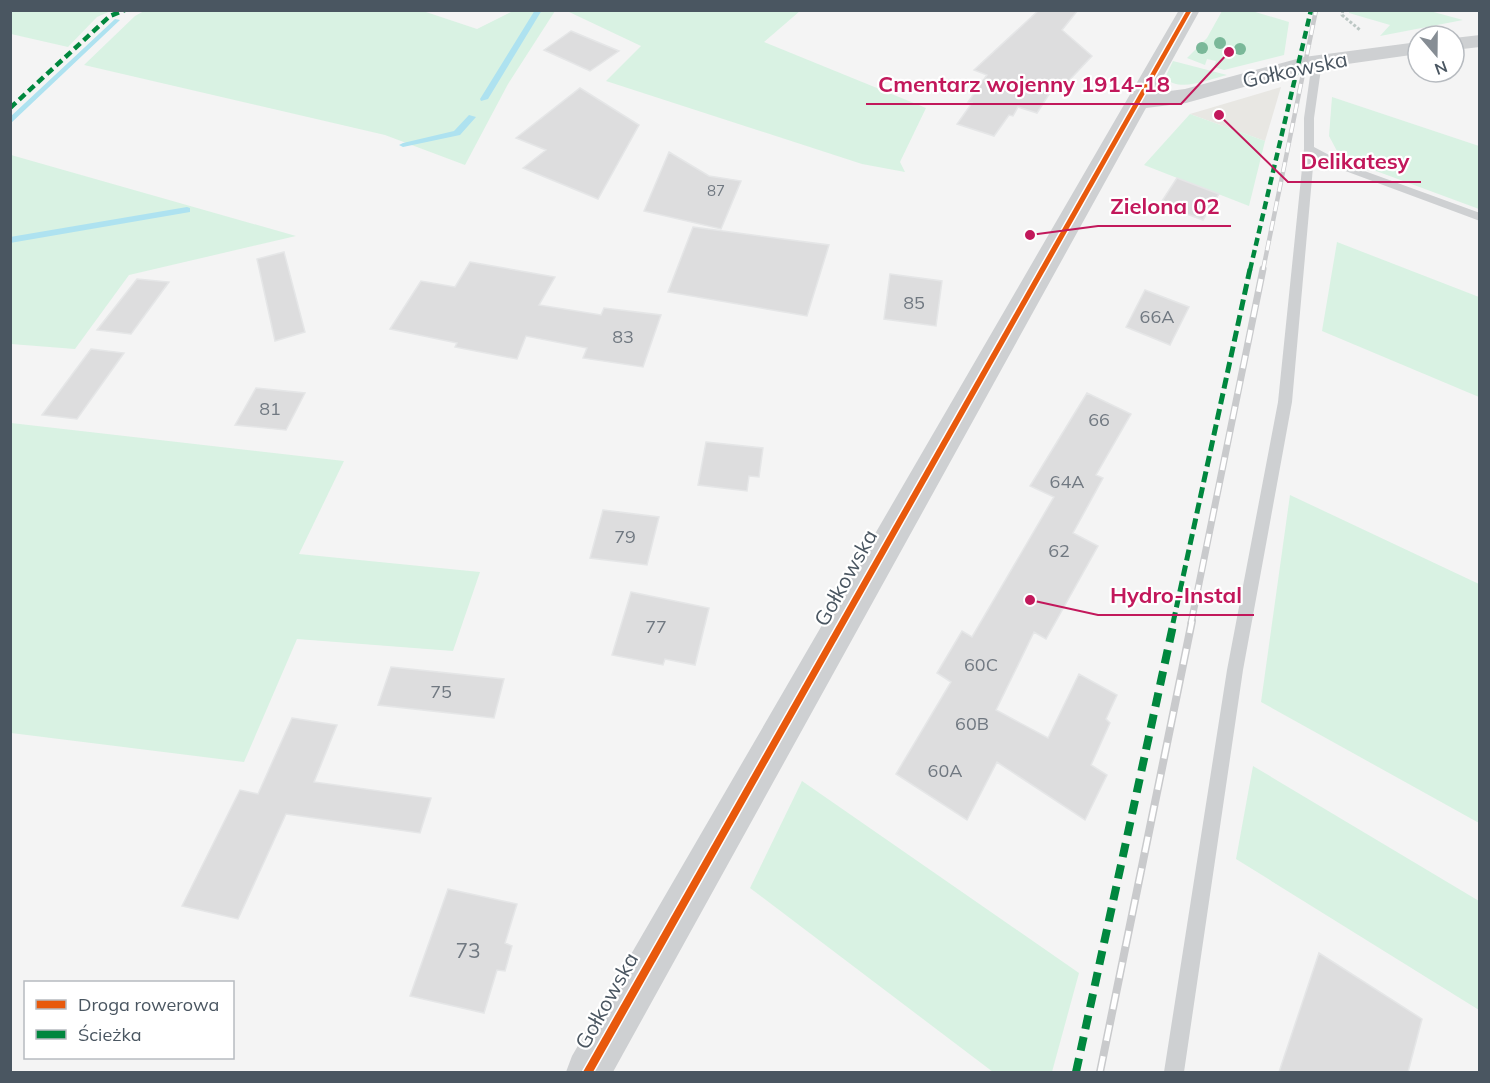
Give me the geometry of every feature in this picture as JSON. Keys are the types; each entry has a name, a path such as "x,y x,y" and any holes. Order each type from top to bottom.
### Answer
{"street":[{"path":"1137,102 1190,10"},
{"name":"Gołkowska","path":"588,1072 1137,102 1186,96 1317,62 1406,50"}],"lane":[{"path":"1174,1072 1235,670 1285,402 1309,149 1309,118 1317,62"},
{"path":"1309,149 1344,167 1479,217"}],"shaded area":[{"path":"1281,87 1265,141 1190,114"}],"green space":[{"path":"11,10 111,11 97,17 68,47 11,34"},
{"path":"144,11 423,11 477,29 513,11 555,11 508,84 465,165 385,135 84,65 135,16"},
{"path":"567,11 800,11 764,42 926,108 900,162 905,172 862,164 606,81 641,46"},
{"path":"1222,11 1252,11 1289,22 1284,55 1224,70 1214,67 1216,61 1207,59 1205,65 1187,58 1207,38"},
{"path":"1349,11 1430,11 1463,20 1442,24 1406,24 1406,31 1380,36 1390,25 1349,13"},
{"path":"1173,61 1227,75 1195,84 1178,84 1165,78"},
{"path":"1332,97 1479,146 1479,209 1368,168 1337,151 1329,136"},
{"path":"1190,114 1265,141 1249,206 1144,165"},
{"path":"11,155 296,236 129,275 75,349 11,344"},
{"path":"1337,242 1479,297 1479,397 1322,331"},
{"path":"11,423 344,461 299,554 480,572 453,651 297,639 244,762 11,733"},
{"path":"1290,495 1479,584 1479,823 1261,702"},
{"path":"1253,766 1479,901 1479,1010 1236,859"},
{"path":"802,781 1079,973 1052,1072 993,1072 750,888"}],"building":[{"path":"1039,10 1078,10 1062,30 1092,56 1059,91 1053,88 1037,113 1018,107 1013,116 1009,115 994,136 957,124 972,103 968,102 987,75 974,70"},
{"path":"571,31 619,51 590,71 544,50"},
{"path":"580,88 639,125 598,199 523,168 546,150 516,138"},
{"path":"669,152 709,176 741,181 721,229 644,211"},
{"path":"1177,178 1219,194 1203,220 1160,204"},
{"path":"693,227 829,245 807,316 668,292"},
{"path":"284,252 305,332 275,341 257,259"},
{"path":"470,262 555,277 539,305 601,315 604,308 661,315 643,367 583,358 587,348 526,336 517,359 455,347 457,343 390,329 421,281 455,287"},
{"path":"890,274 942,281 936,326 884,319"},
{"path":"137,279 169,282 131,334 97,330"},
{"path":"1145,290 1189,307 1170,345 1126,327"},
{"path":"91,349 124,353 77,419 42,415"},
{"path":"256,388 305,393 286,430 235,425"},
{"path":"1087,393 1131,414 1096,475 1103,478 1073,533 1098,546 1046,639 1034,632 996,710 1048,738 1079,674 1117,695 1106,719 1110,723 1091,765 1107,775 1085,820 997,762 967,820 896,774 951,682 937,673 962,631 972,637 1054,497 1030,486"},
{"path":"706,442 763,448 759,477 749,476 747,491 698,485"},
{"path":"603,510 659,517 647,565 590,558"},
{"path":"631,592 709,608 695,665 665,659 663,665 612,655"},
{"path":"391,667 504,679 494,718 378,705"},
{"path":"292,718 337,725 314,782 431,798 420,833 286,814 238,919 182,906 240,790 258,794"},
{"path":"448,889 517,904 505,943 512,946 505,971 497,970 484,1013 410,996"},
{"path":"1319,953 1422,1019 1408,1072 1279,1072"}],"waterway":[{"path":"484,99 539,10"},
{"path":"10,122 117,20"},
{"path":"403,145 457,133 472,117"},
{"path":"10,240 187,210"}],"railway":[{"path":"1263,270 1316,10"},
{"path":"1191,623 1263,269"},
{"path":"1100,1072 1192,621"}],"marked path":[{"path":"10,108 110,16 125,10"},
{"path":"1076,1072 1261,218 1311,10"}],"cycle path":[{"path":"588,1072 1190,10"}],"place":[{"name":"Cmentarz wojenny 1914-18","path":"1229,52"},
{"name":"Delikatesy","path":"1219,115"},
{"name":"Zielona 02","path":"1030,235"},
{"name":"Hydro-Instal","path":"1030,600"}]}
